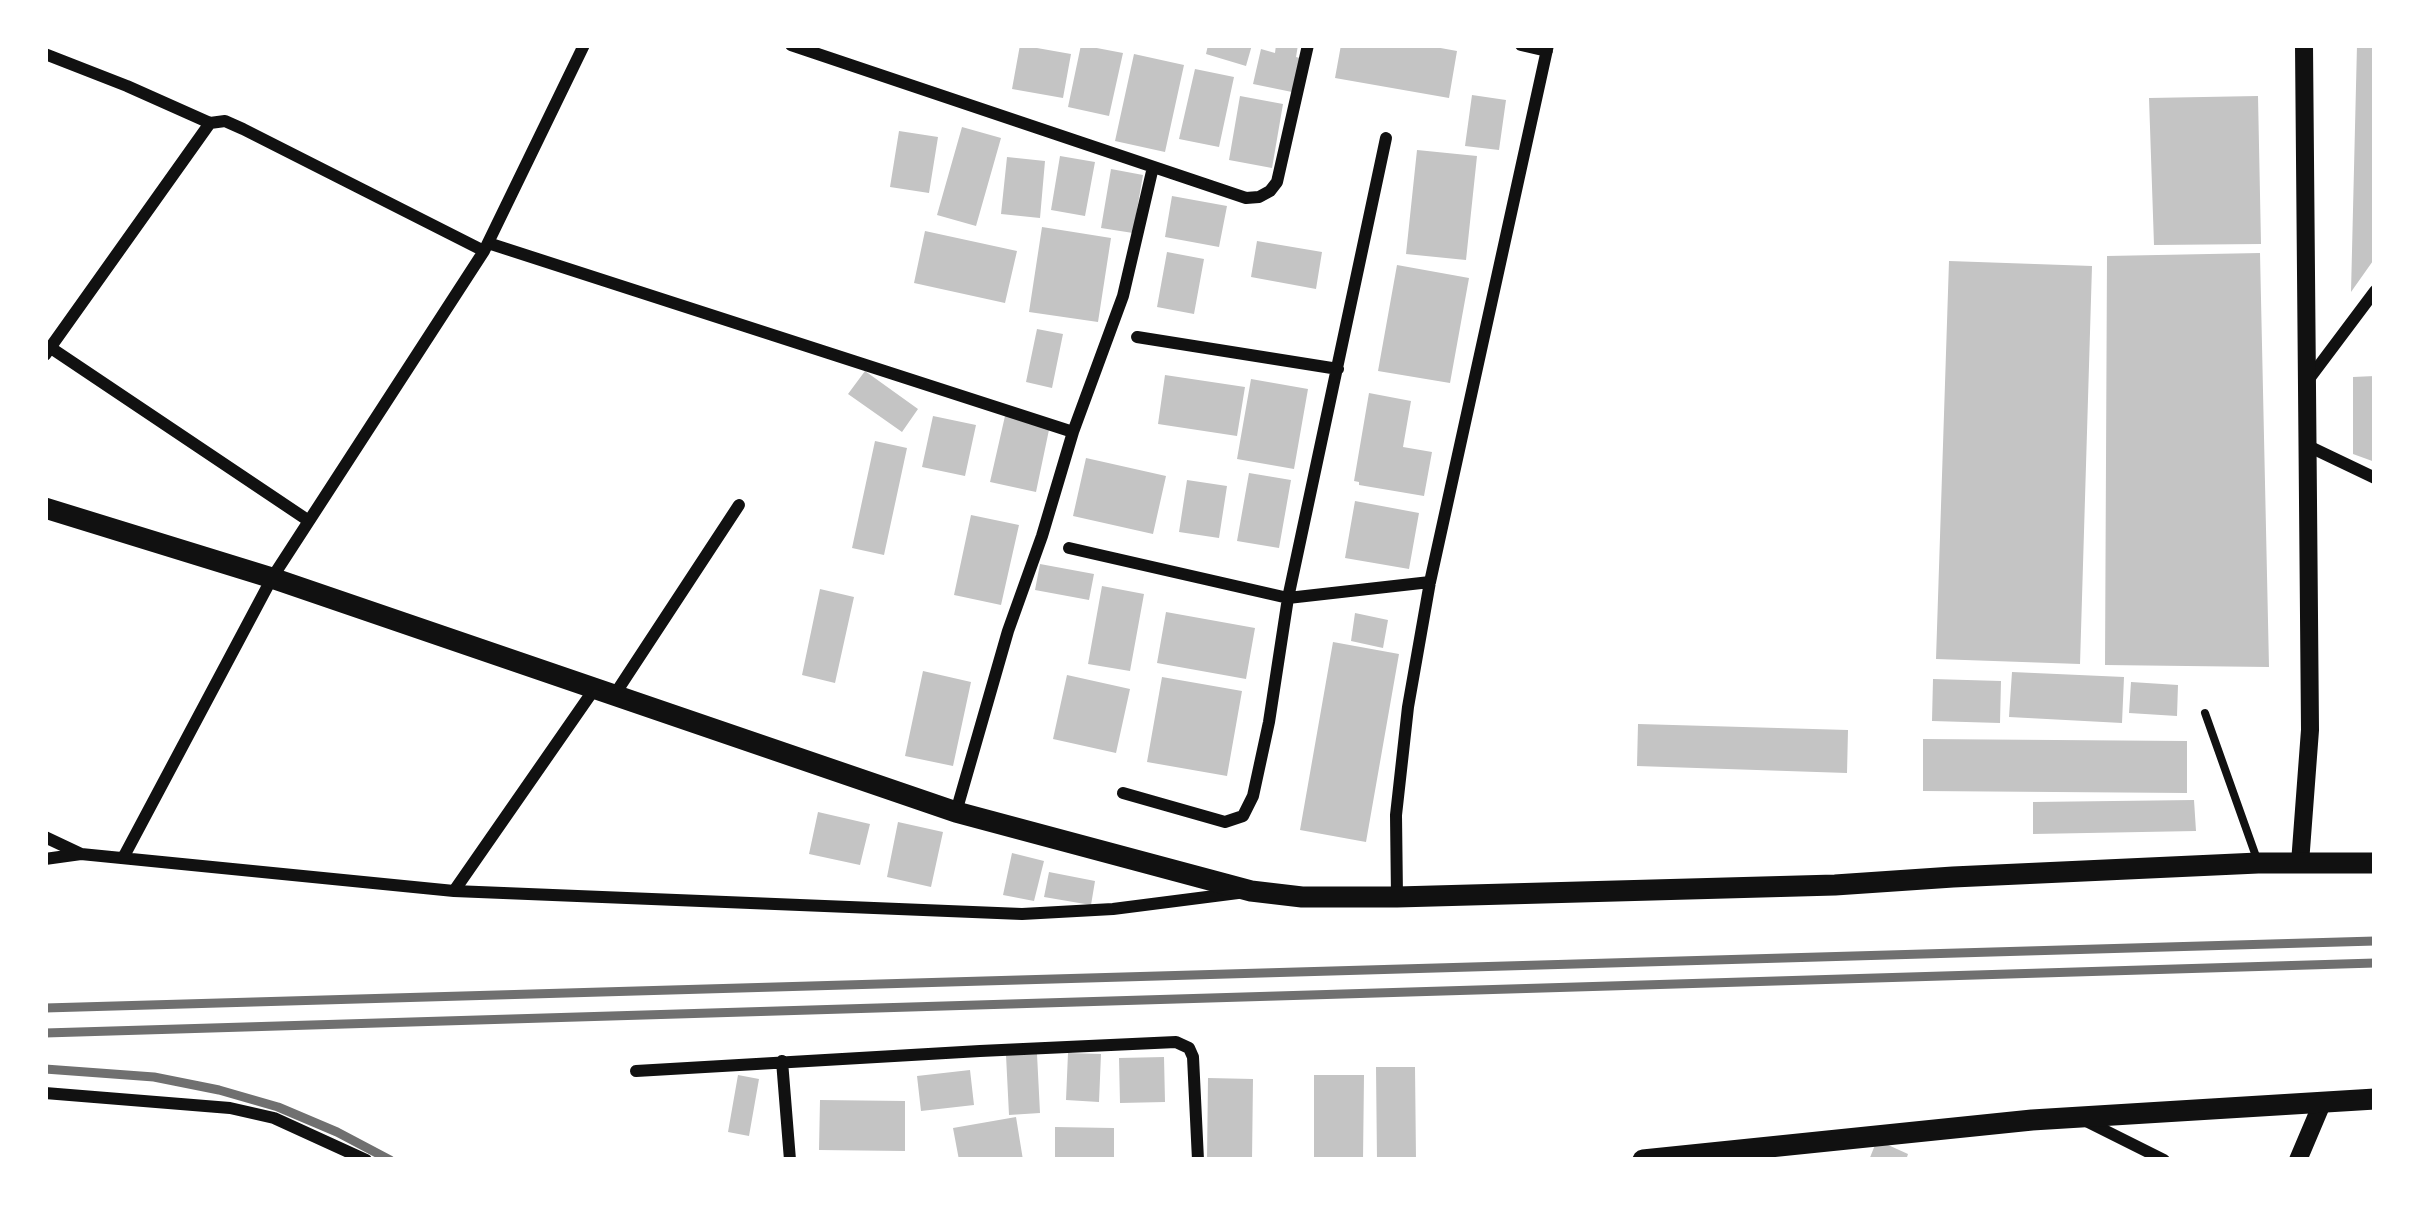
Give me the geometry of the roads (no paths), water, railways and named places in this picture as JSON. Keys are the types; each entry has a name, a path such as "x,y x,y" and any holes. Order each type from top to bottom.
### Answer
{"main road":[{"path":"45,508 272,578 956,812 1251,891 1302,897 1397,897 1835,885 2258,863 2375,862"},
{"path":"1642,1160 2076,1116 2375,1099"}],"street":[{"path":"123,858 272,578 486,247 584,45"},
{"path":"791,45 1246,198 1270,191 1277,182 1308,45"},
{"path":"1397,897 1396,815 1408,707 1430,582 1548,48 1521,45"},
{"path":"2300,863 2310,730 2304,45"},
{"path":"45,54 209,123 225,121 486,247 1073,432"},
{"path":"209,123 48,352 309,521"},
{"path":"1123,793 1225,822 1243,816 1253,796 1288,598 1386,138"},
{"path":"956,812 1008,631 1123,296 1153,167"},
{"path":"2308,380 2375,291"},
{"path":"1137,337 1338,370"},
{"path":"2308,446 2375,478"},
{"path":"454,891 739,505"},
{"path":"1069,548 1288,598 1430,582"},
{"path":"45,837 81,854"},
{"path":"45,859 81,854 454,891 1022,914 1113,909 1251,891"},
{"path":"636,1071 1176,1042 1189,1048 1193,1057 1198,1160"},
{"path":"782,1061 790,1160"},
{"path":"45,1094 196,1104 252,1113 274,1118 366,1160"},
{"path":"2298,1160 2323,1101"},
{"path":"2076,1116 2164,1160"}],"lane":[{"path":"2205,713 2258,863"}],"railway":[{"path":"45,1008 2375,941"},
{"path":"45,1033 2375,963"},
{"path":"45,1069 154,1077 219,1090 278,1107 390,1160"}]}
